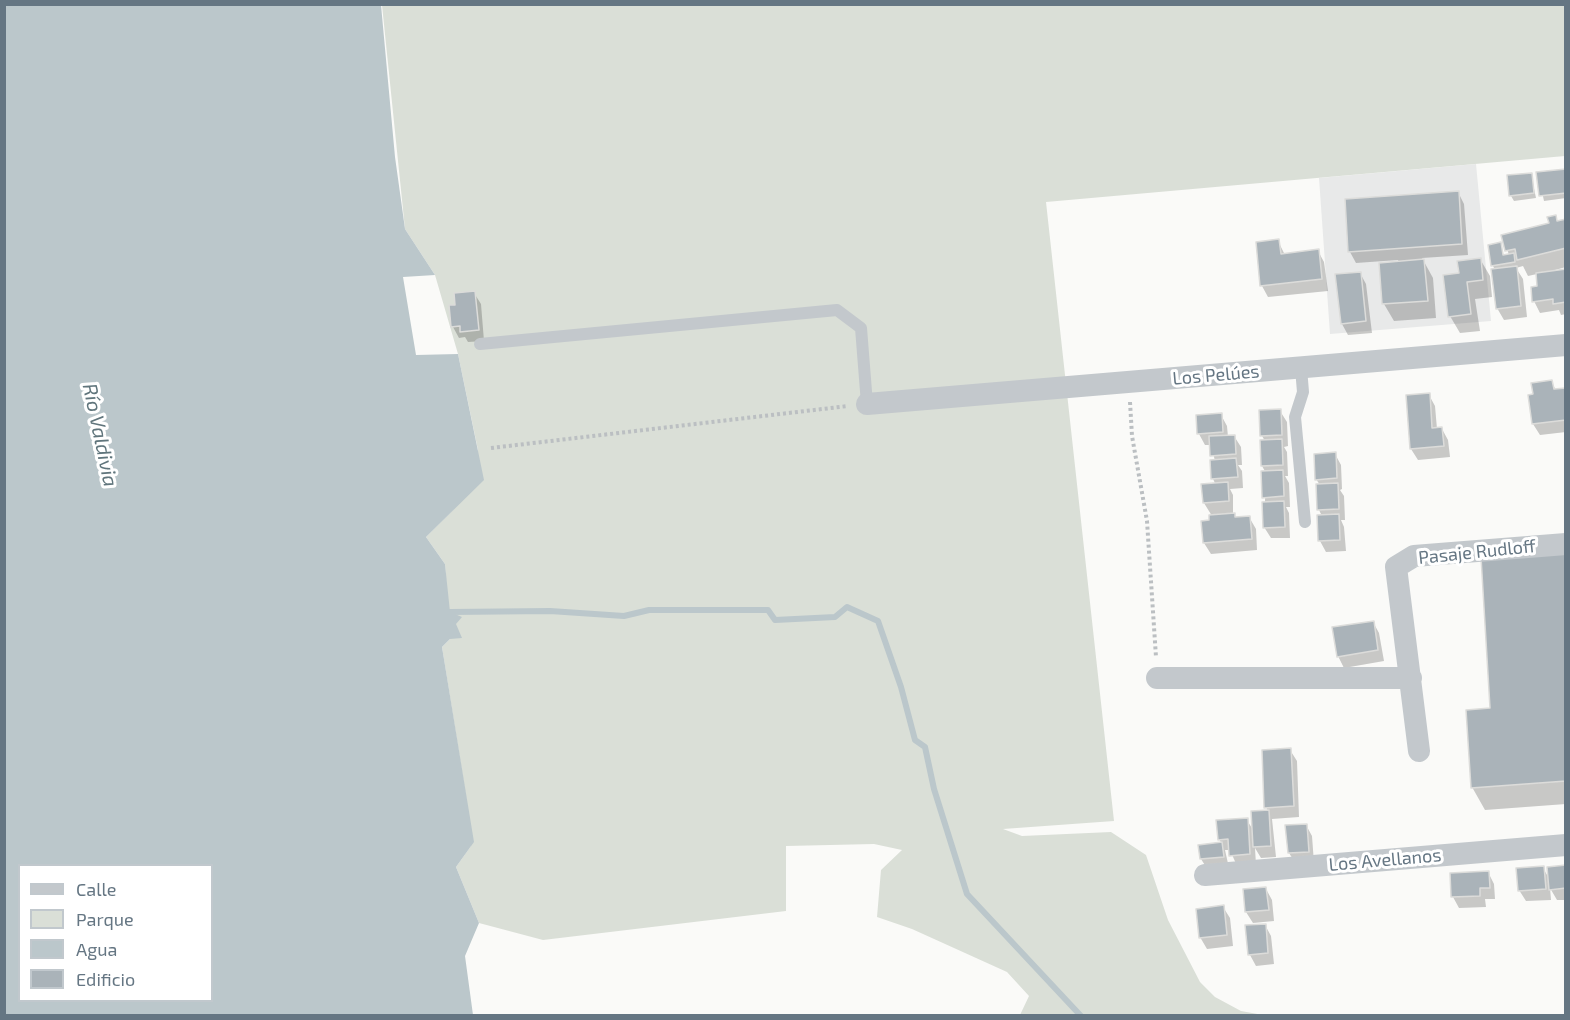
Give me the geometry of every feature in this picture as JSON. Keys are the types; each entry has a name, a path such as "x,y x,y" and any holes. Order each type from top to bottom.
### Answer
{"street":[{"name":"Los Pelúes","path":"867,404 1566,345"},
{"name":"Pasaje Rudloff","path":"1419,751 1412,678 1396,567 1414,556 1566,543"},
{"path":"1157,678 1412,678"},
{"name":"Los Avellanos","path":"1205,875 1566,845"}],"lane":[{"path":"480,344 837,310 861,328 867,404"},
{"path":"1301,368 1303,392 1295,417 1305,522"}],"path":[{"path":"1128,382 1132,436 1148,521 1154,593 1157,678"},
{"path":"491,448 867,404"}],"shaded area":[{"path":"1476,164 1491,321 1330,334 1319,178"}],"green space":[{"path":"382,5 1565,5 1565,156 1046,202 1114,821 1003,829 1022,836 1111,832 1146,855 1168,920 1200,982 1215,997 1241,1011 1263,1015 1020,1015 1029,996 1007,972 912,929 877,917 881,870 902,850 874,844 786,846 786,911 543,940 479,923 456,867 471,846 467,803 442,647 450,639 445,564 426,537 453,510 478,450 458,354 435,275 405,229"}],"water":[{"name":"Río Valdivia","path":"5,4 381,5 395,157 405,229 435,275 403,277 416,355 458,354 484,480 426,537 445,564 450,612 462,617 456,624 462,638 450,639 442,647 474,842 456,867 479,923 465,956 473,1015 5,1015"}],"building":[{"path":"1566,169 1566,193 1539,196 1536,172"},
{"path":"1532,173 1534,193 1509,196 1507,175"},
{"path":"1459,191 1462,244 1348,252 1345,199"},
{"path":"1556,215 1557,221 1566,219 1566,248 1517,260 1515,249 1505,251 1501,235 1549,223 1547,217"},
{"path":"1279,239 1281,254 1319,249 1322,279 1260,286 1256,242"},
{"path":"1501,242 1503,255 1514,253 1515,262 1491,266 1488,245"},
{"path":"1481,258 1483,280 1467,282 1471,314 1448,317 1443,275 1459,273 1457,261"},
{"path":"1424,259 1428,301 1382,304 1379,263"},
{"path":"1517,266 1521,306 1496,309 1491,269"},
{"path":"1566,269 1566,302 1553,304 1553,299 1532,302 1531,287 1537,286 1536,273"},
{"path":"1361,272 1366,321 1341,324 1335,274"},
{"path":"475,291 479,330 460,332 460,326 451,327 449,305 455,305 454,293"},
{"path":"1552,380 1554,389 1566,388 1566,420 1532,424 1528,395 1533,394 1531,383"},
{"path":"1430,393 1432,428 1442,427 1444,446 1410,449 1406,395"},
{"path":"1281,409 1282,435 1260,436 1259,410"},
{"path":"1222,413 1223,432 1197,434 1196,415"},
{"path":"1235,435 1236,454 1210,456 1209,436"},
{"path":"1282,439 1283,465 1261,466 1260,440"},
{"path":"1336,452 1337,478 1315,480 1314,454"},
{"path":"1236,458 1238,477 1211,479 1210,460"},
{"path":"1283,470 1284,496 1262,498 1261,471"},
{"path":"1228,482 1229,501 1203,503 1201,484"},
{"path":"1338,483 1339,509 1317,510 1316,484"},
{"path":"1284,501 1285,527 1263,528 1262,502"},
{"path":"1235,513 1235,517 1250,516 1252,539 1203,543 1201,521 1209,520 1209,515"},
{"path":"1339,514 1340,540 1318,541 1317,515"},
{"path":"1566,549 1566,781 1471,788 1466,710 1490,708 1481,557"},
{"path":"1374,621 1378,650 1337,657 1332,627"},
{"path":"1291,748 1294,806 1264,808 1262,750"},
{"path":"1269,810 1271,846 1253,847 1251,811"},
{"path":"1248,818 1250,854 1229,856 1228,839 1218,840 1216,820"},
{"path":"1307,824 1309,852 1288,853 1285,825"},
{"path":"1222,842 1224,857 1200,859 1198,845"},
{"path":"1566,865 1566,888 1549,890 1547,867"},
{"path":"1544,866 1546,889 1518,891 1516,868"},
{"path":"1489,871 1490,888 1480,888 1480,896 1451,897 1450,873"},
{"path":"1266,887 1269,910 1245,912 1243,889"},
{"path":"1224,905 1227,935 1199,938 1196,909"},
{"path":"1266,924 1268,953 1248,955 1245,925"}],"waterway":[{"path":"450,612 550,611 624,616 649,610 768,610 775,620 835,617 847,607 878,621 901,687 915,740 925,747 934,789 967,894 1081,1016"}]}
